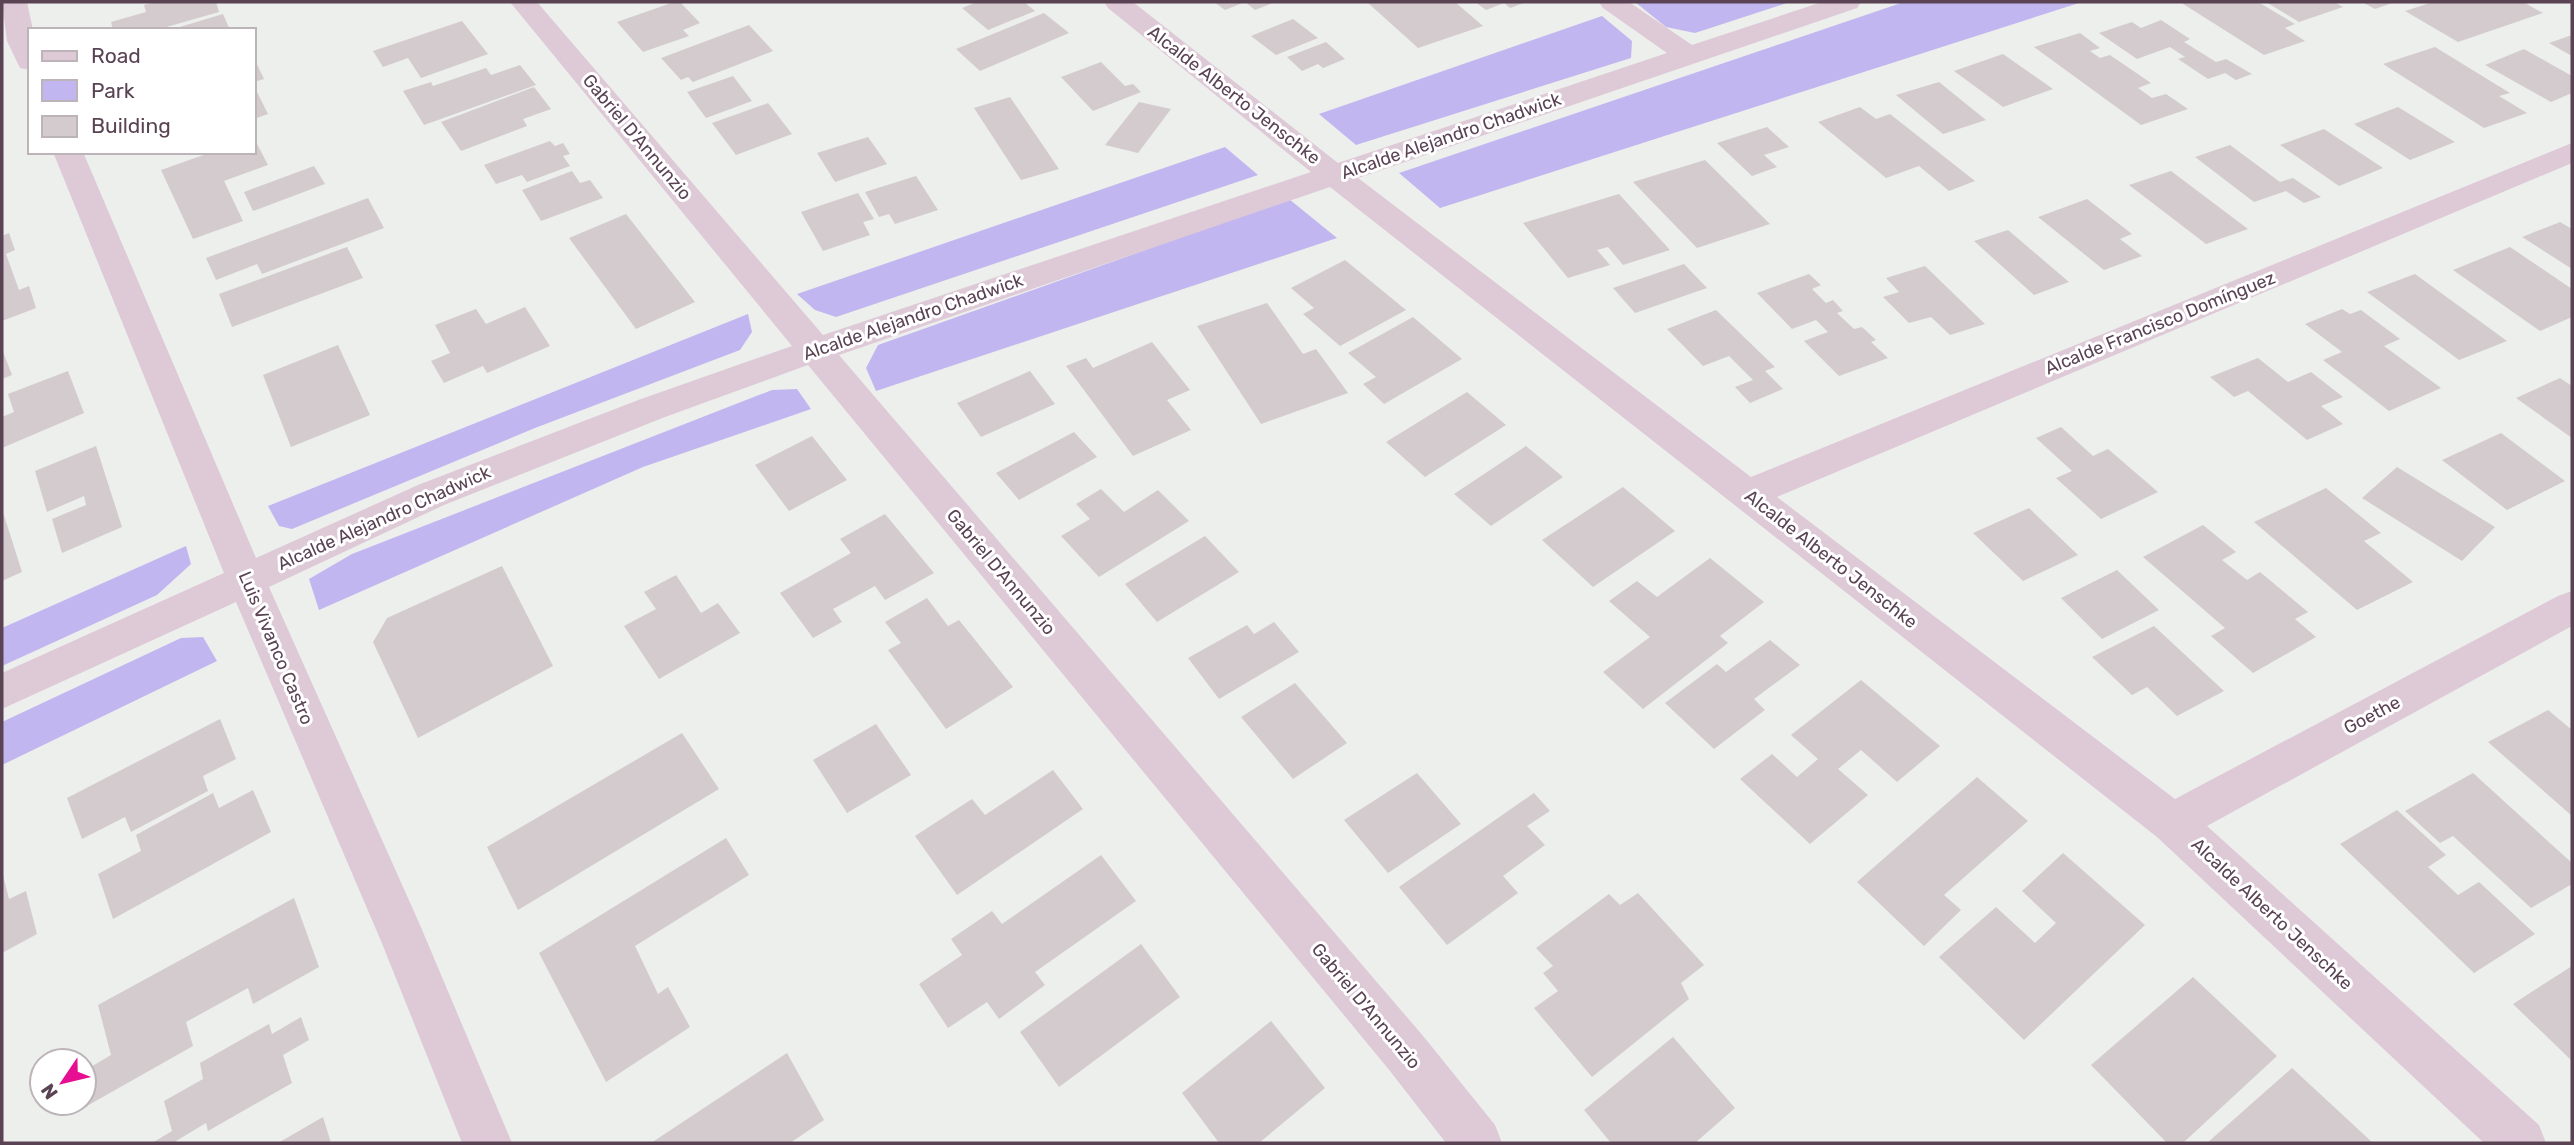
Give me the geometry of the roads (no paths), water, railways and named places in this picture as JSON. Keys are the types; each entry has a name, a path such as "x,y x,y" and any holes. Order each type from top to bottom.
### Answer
{"street":[{"path":"14,2 21,41 28,57"},
{"name":"Gabriel D'Annunzio","path":"523,2 1407,1054 1477,1143"},
{"name":"Alcalde Alberto Jenschke","path":"1117,2 1334,175 2172,823 2521,1143"},
{"path":"1612,2 1689,56"},
{"name":"Alcalde Alejandro Chadwick","path":"2,692 443,490 653,408 816,350 1848,2"},
{"name":"Alcalde Francisco Domínguez","path":"1747,494 2572,152"},
{"name":"Luis Vivanco Castro","path":"69,154 246,579 398,929 487,1143"},
{"name":"Goethe","path":"2172,823 2572,607"}]}
